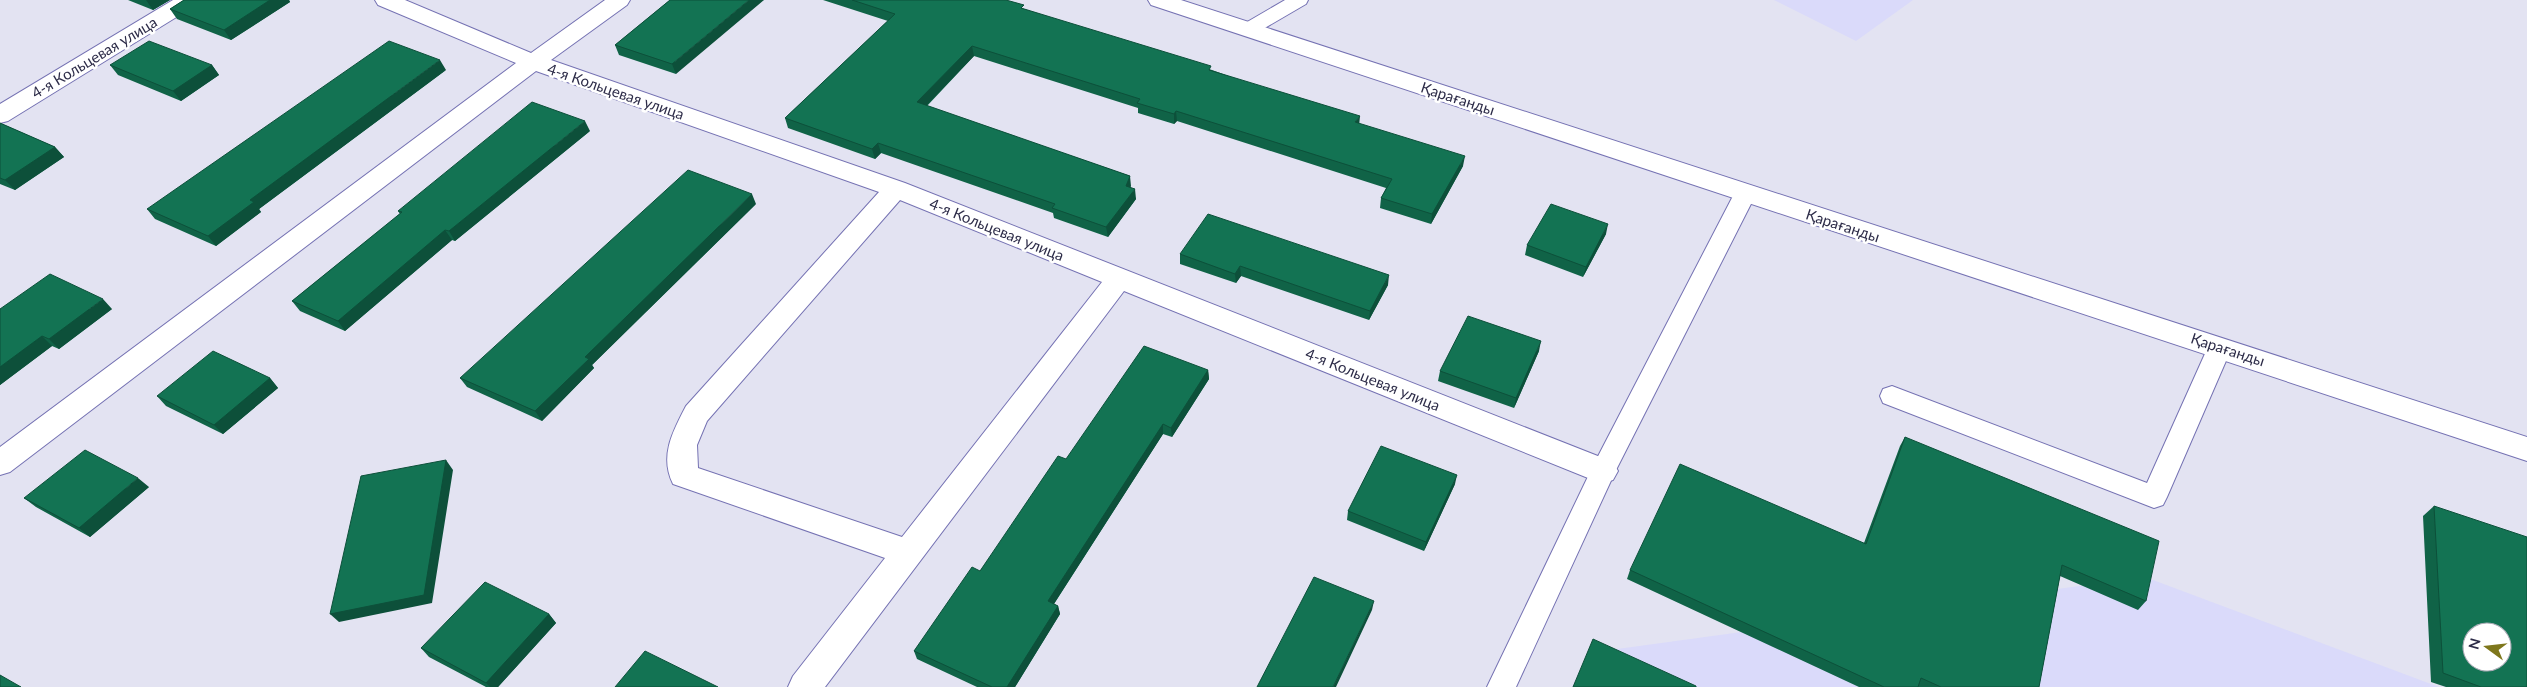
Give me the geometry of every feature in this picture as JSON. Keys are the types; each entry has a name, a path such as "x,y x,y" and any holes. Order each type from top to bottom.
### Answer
{"street":[{"name":"4-я Кольцевая улица","path":"0,115 188,0"},
{"name":"4-я Кольцевая улица","path":"386,0 533,62 896,189 1603,472"},
{"path":"0,463 618,0"},
{"name":"Қарағанды","path":"1159,0 1249,28 1745,194 2220,347 2527,449"},
{"path":"896,189 696,414 682,445 684,475 908,553"},
{"path":"805,687 1119,278"}],"lane":[{"path":"1249,28 1299,0"},
{"path":"1500,687 1603,472 1745,194"},
{"path":"1892,396 2154,497 2220,347"}],"shaded area":[{"path":"1774,0 1913,0 1856,41"},
{"path":"2145,577 2439,687 1572,687 1588,653"}],"building":[{"path":"184,0 270,0 224,30 170,9"},
{"path":"670,0 749,0 672,64 615,45"},
{"path":"852,0 1006,0 1024,5 1021,8 1211,66 1209,70 1360,116 1355,122 1465,156 1432,214 1381,198 1392,179 1176,111 1174,114 1137,103 1140,99 972,46 917,102 1130,176 1126,186 1135,189 1106,227 1052,208 1055,204 878,143 872,149 785,118 895,14"},
{"path":"149,41 212,65 173,91 110,65"},
{"path":"389,41 440,60 250,200 254,202 208,236 147,209"},
{"path":"532,102 585,121 449,231 445,230 338,321 292,301 402,212 398,211"},
{"path":"0,123 55,147 5,180 0,178"},
{"path":"688,170 752,194 585,357 589,359 535,411 460,378"},
{"path":"1551,204 1608,224 1586,267 1527,245"},
{"path":"1208,214 1389,275 1370,311 1240,266 1235,274 1180,254"},
{"path":"50,274 103,299 49,339 42,336 0,367 0,309"},
{"path":"1468,316 1541,341 1516,398 1440,371"},
{"path":"1144,346 1208,370 1171,428 1163,424 1048,601 1058,606 1007,687 992,687 914,651 972,567 980,571 1058,456 1066,459"},
{"path":"213,351 270,378 214,425 157,396"},
{"path":"1905,437 2159,541 2146,601 2062,565 2039,687 1941,687 1921,678 1918,687 1884,687 1630,570 1680,464 1866,544"},
{"path":"1381,446 1457,475 1426,542 1348,511"},
{"path":"85,450 138,478 79,528 24,498"},
{"path":"446,460 424,595 330,614 361,476"},
{"path":"2434,506 2527,537 2527,687 2481,687 2443,673"},
{"path":"1314,577 1374,601 1333,687 1257,687"},
{"path":"485,582 549,614 486,683 421,648"},
{"path":"1593,639 1696,686 1696,687 1573,687"},
{"path":"645,651 718,687 615,687"},
{"path":"0,675 21,687 0,687"}]}
